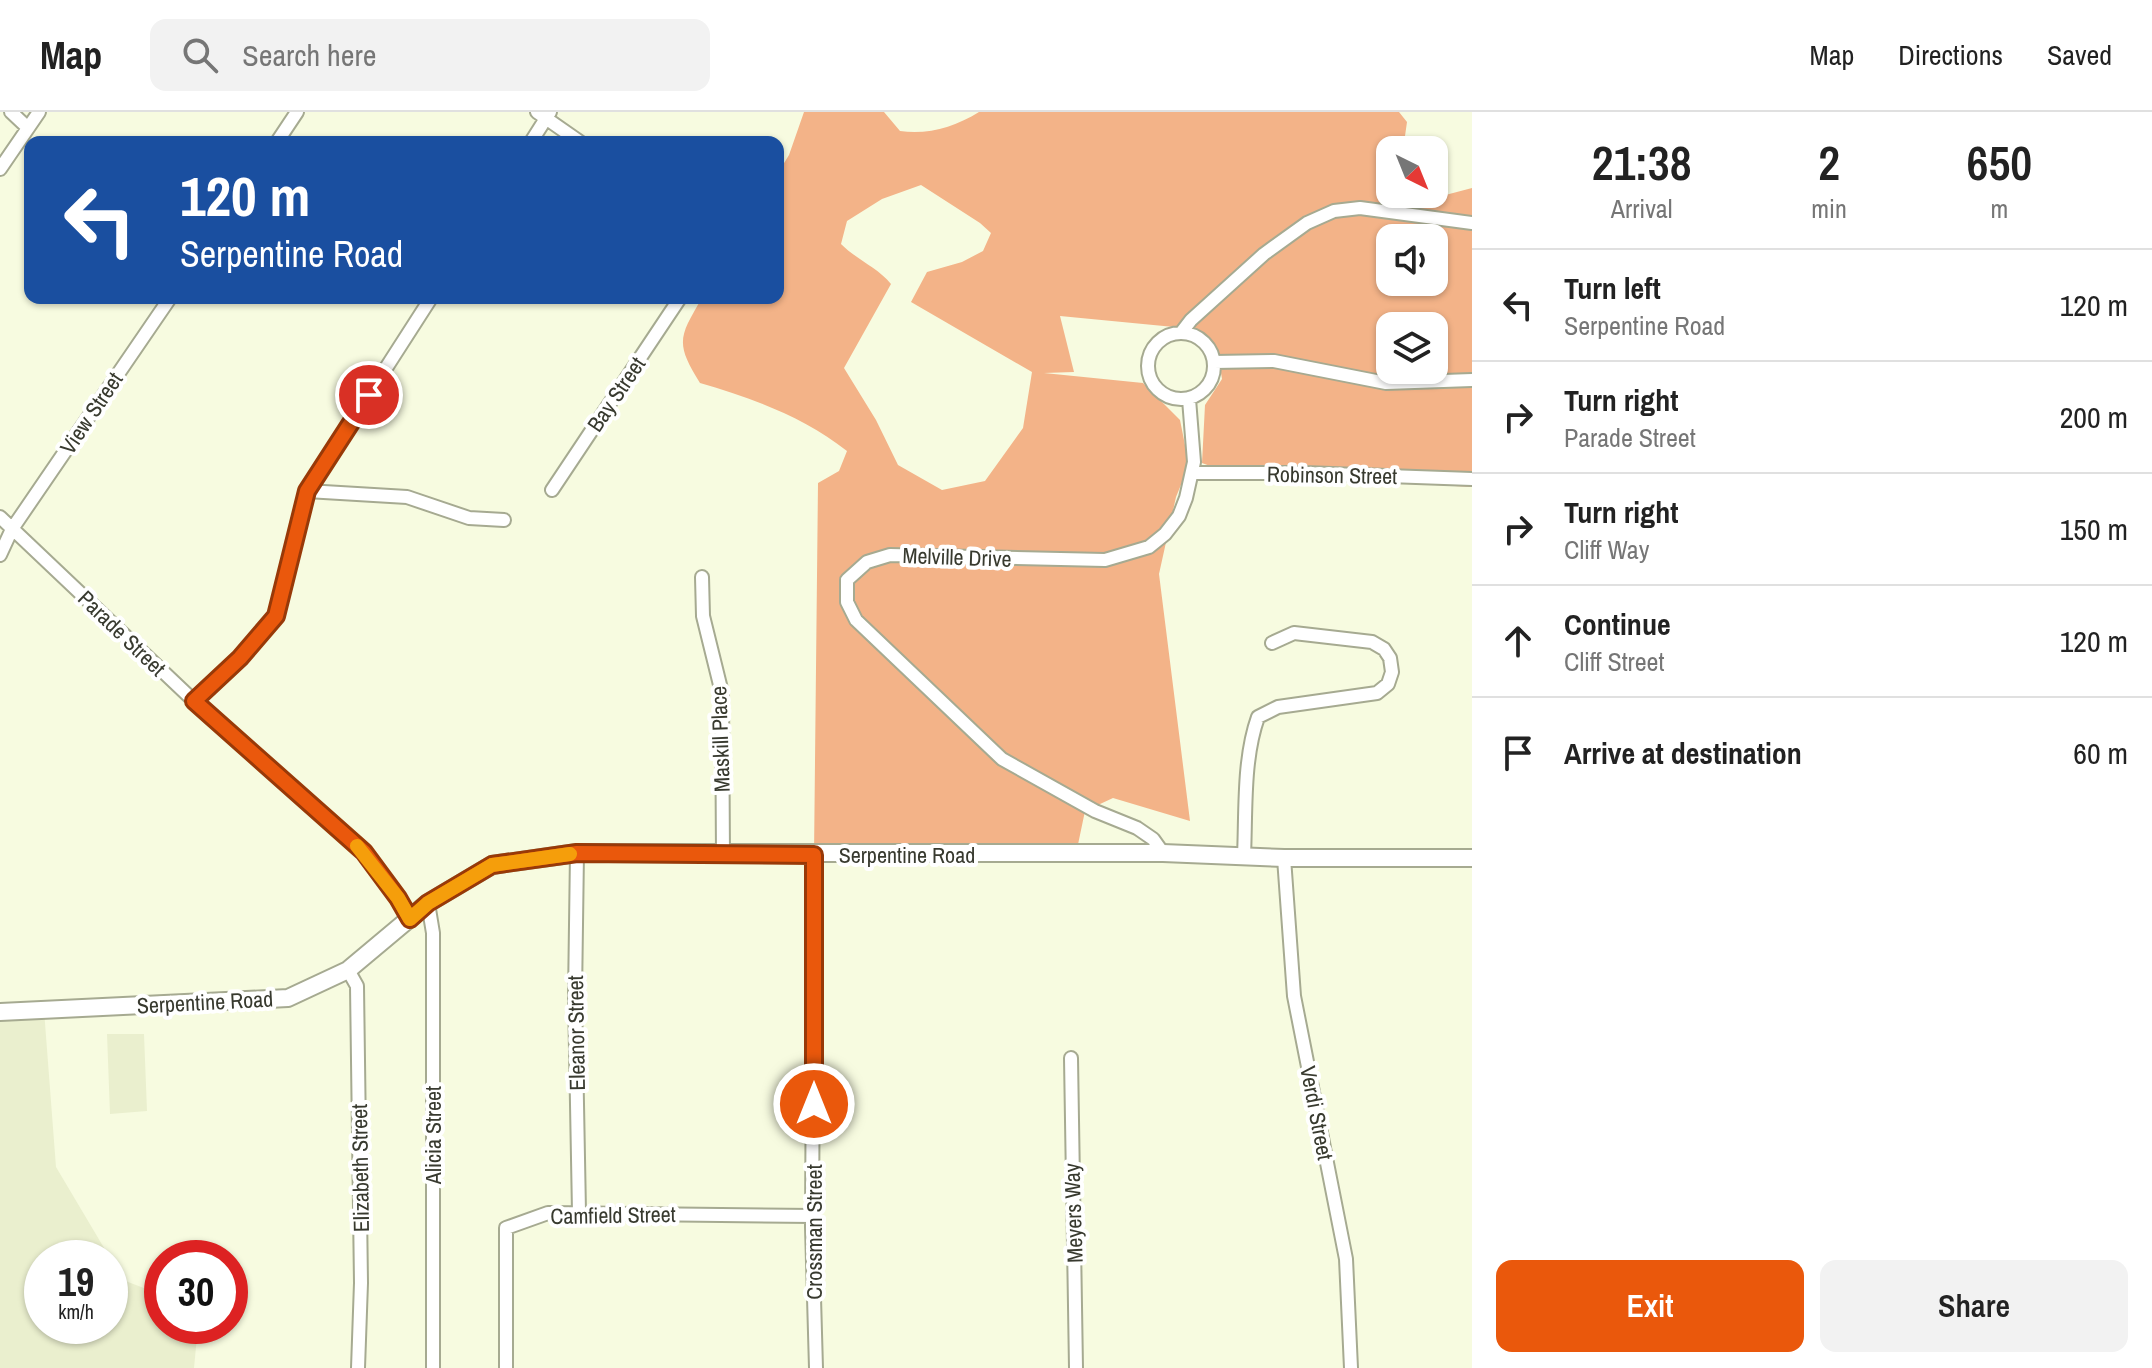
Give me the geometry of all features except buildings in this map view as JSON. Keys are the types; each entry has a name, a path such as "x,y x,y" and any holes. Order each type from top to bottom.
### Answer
{"street":[{"path":"11,112 28,128"},
{"path":"0,169 39,112"},
{"path":"281,136 297,112"},
{"path":"534,136 544,114 572,136"},
{"path":"1181,333 1191,320 1264,254 1307,223 1334,211 1360,208 1472,223"},
{"name":"View Street","path":"0,555 12,529 166,304"},
{"path":"194,701 240,658 276,616 307,491 427,304"},
{"name":"Bay Street","path":"552,490 676,304"},
{"path":"1181,333 1203,341 1214,362 1209,385 1189,399 1175,399 1162,394 1153,383 1148,368 1157,344 1164,338 1181,333"},
{"path":"1214,362 1274,361 1386,383 1472,380"},
{"name":"Melville Drive","path":"1163,853 1153,839 1137,828 1095,811 1002,759 856,620 847,602 847,580 867,562 890,555 1105,560 1149,547 1165,534 1179,516 1192,473 1194,462 1189,399"},
{"name":"Robinson Street","path":"1192,473 1472,479"},
{"path":"307,491 407,497 469,518 504,520"},
{"name":"Parade Street","path":"0,517 194,701 364,852 410,919"},
{"name":"Maskill Place","path":"702,577 703,616 722,693 723,855"},
{"path":"1244,856 1248,783 1258,717 1278,707 1377,693 1388,684 1392,672 1390,658 1384,649 1372,642 1294,633 1272,643"},
{"name":"Serpentine Road","path":"0,1012 288,998 348,970 428,903 492,865 577,853 1163,853 1284,858 1472,858"},
{"name":"Eleanor Street","path":"577,853 575,996 579,1212"},
{"name":"Crossman Street","path":"814,855 813,1216 816,1368"},
{"name":"Verdi Street","path":"1284,858 1294,996 1346,1259 1351,1368"},
{"name":"Alicia Street","path":"428,903 433,933 433,1368"},
{"name":"Elizabeth Street","path":"348,970 357,986 361,1283 358,1368"},
{"name":"Meyers Way","path":"1071,1058 1076,1368"},
{"name":"Camfield Street","path":"506,1368 506,1228 548,1213 813,1216"}],"shaded area":[{"path":"804,112 884,112 900,131 921,132 941,129 979,112 1399,112 1407,122 1405,136 1376,136 1376,208 1448,208 1448,194 1472,188 1472,487 1229,473 1202,463 1205,405 1222,379 1217,348 1201,333 1174,327 1060,316 1074,372 1044,373 1143,383 1180,420 1189,465 1176,497 1159,574 1190,821 1113,798 1085,811 1076,854 814,855 818,483 839,471 847,451 813,428 777,410 700,383 687,358 683,340 688,322 698,304 784,304 784,163","holes":["921,185 991,233 983,251 962,262 927,272 911,302 1032,372 1023,428 985,481 942,490 898,465 876,420 844,368 891,284 841,244 847,221 882,199"]},
{"path":"44,1010 56,1167 99,1240 24,1240 24,1344 128,1344 128,1282 144,1288 144,1344 196,1344 194,1368 0,1368 0,1012"},
{"path":"107,1034 144,1034 147,1111 110,1114"}],"slow traffic":[{"path":"357,846 398,898 410,919 428,903 492,865 570,854"}],"route":[{"path":"369,395 307,491 276,616 240,658 194,701 364,852 410,919 428,903 492,865 577,853 814,855 814,1104"}]}
